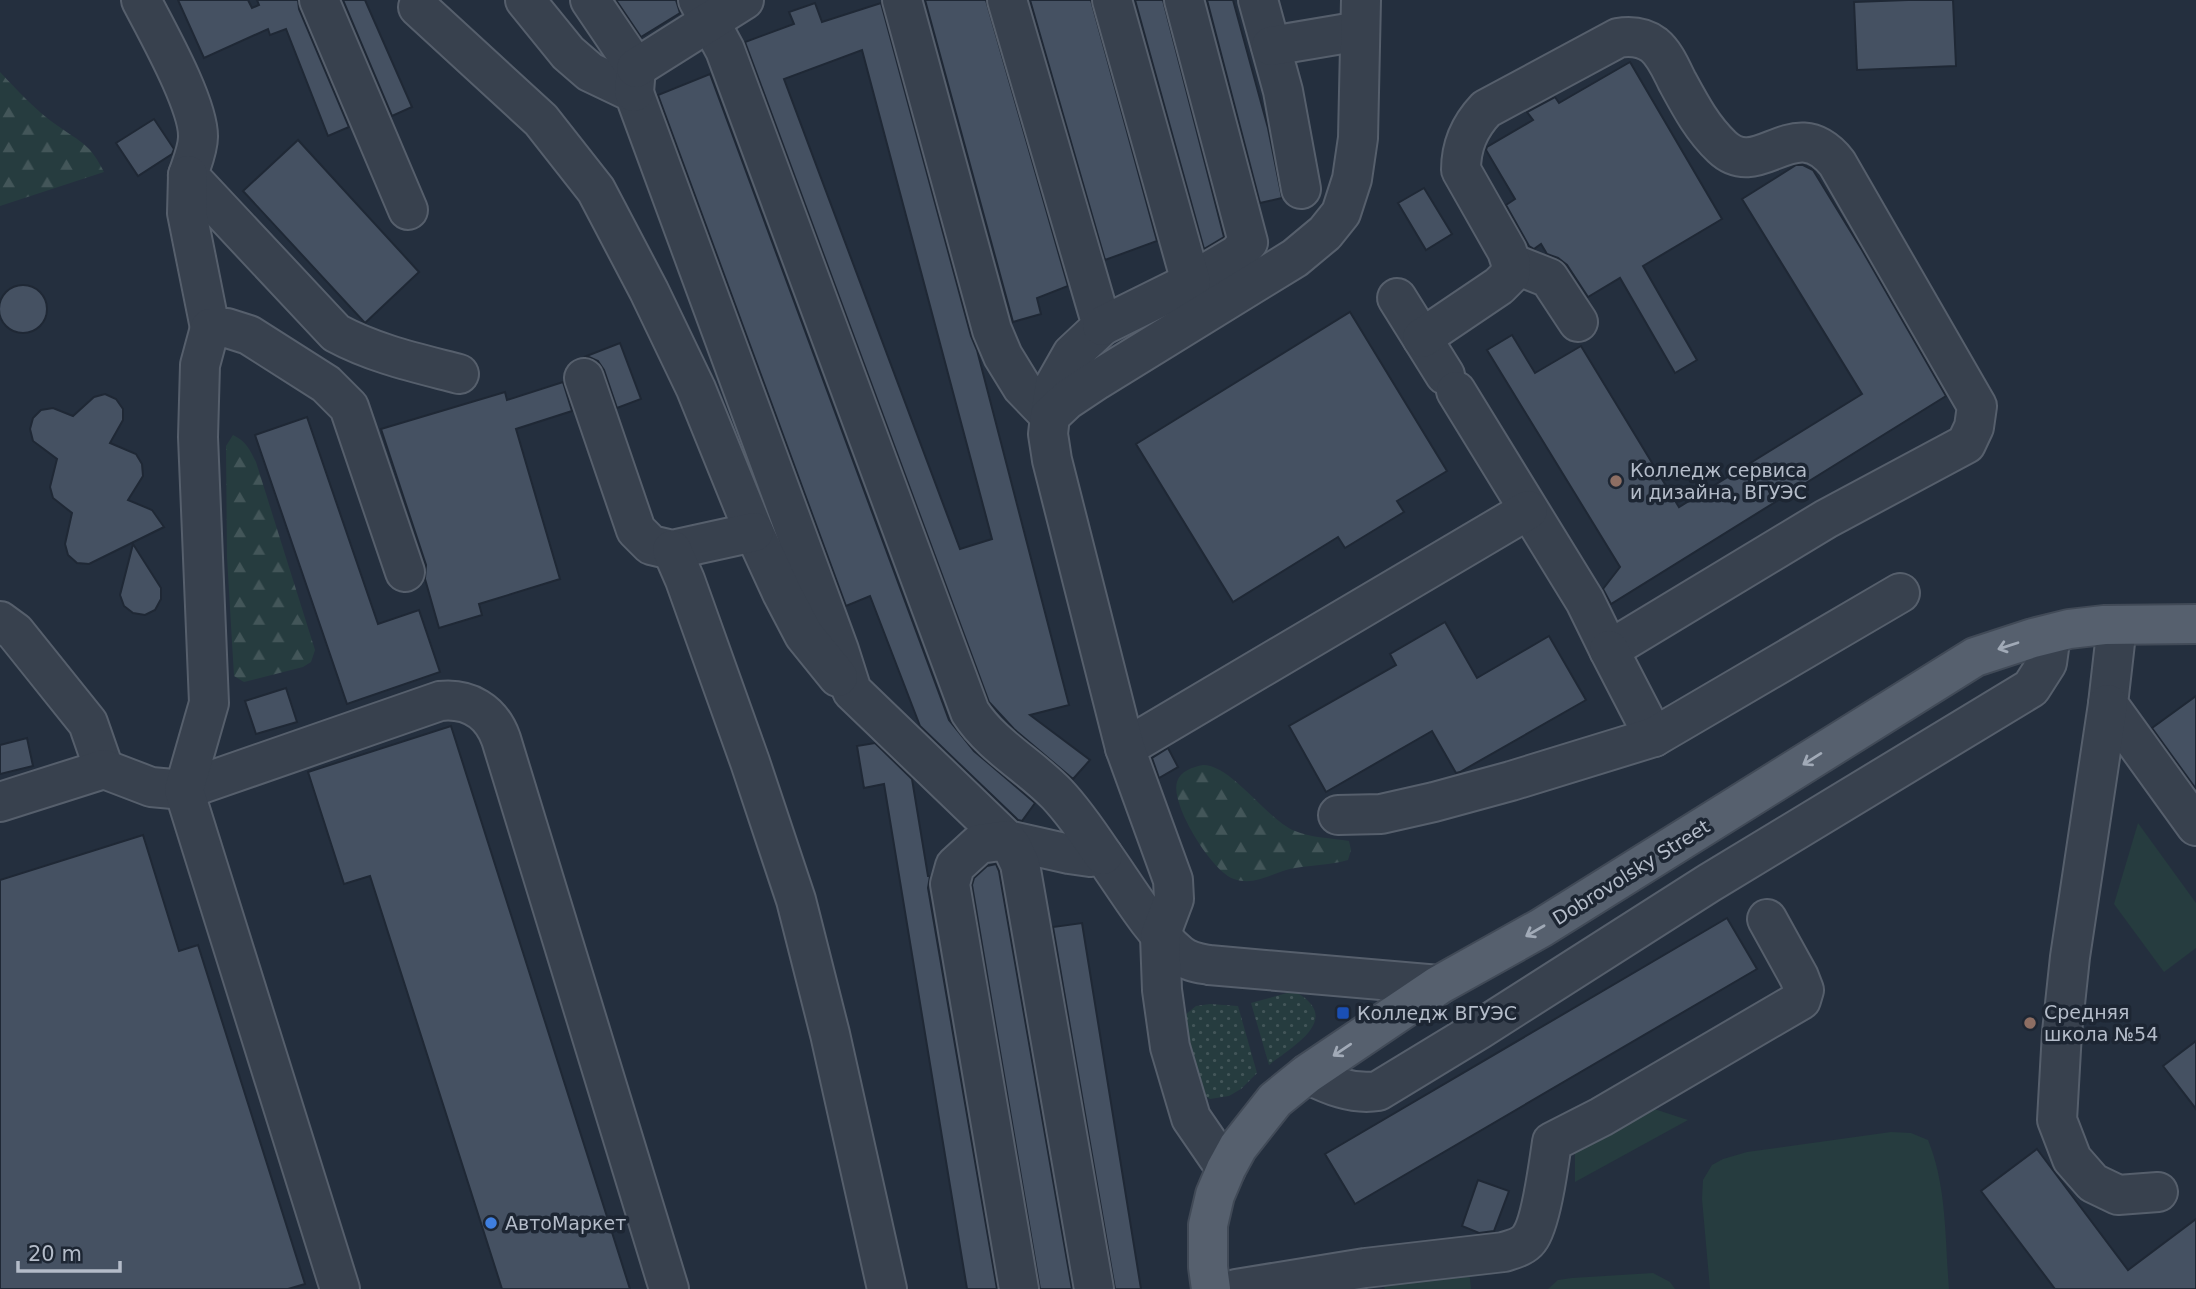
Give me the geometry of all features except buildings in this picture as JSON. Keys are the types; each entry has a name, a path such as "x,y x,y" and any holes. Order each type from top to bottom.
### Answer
{"main road":[{"name":"Dobrovolsky Street","path":"1210,1289 1208,1225 1214,1195 1238,1147 1275,1101 1307,1074 1439,985 1541,928 1975,657 2069,629 2117,625 2196,624"}],"lane":[{"path":"141,0 178,74 196,118 198,139 188,175 187,213 210,328 200,365 198,438 209,703 184,790 340,1289"},
{"path":"319,0 408,210"},
{"path":"525,0 568,53 590,72 635,80"},
{"path":"590,0 635,80 852,691"},
{"path":"635,80 704,10 744,0"},
{"path":"902,0 992,330 1003,356 1022,387 1050,416"},
{"path":"1007,0 1102,326"},
{"path":"1112,0 1191,282"},
{"path":"1184,0 1248,242 1238,254 1191,282 1102,326 1072,354 1055,384 1048,433 1052,460 1125,748 1172,880 1174,899 1160,936 1162,990 1170,1047 1191,1118 1226,1169"},
{"path":"1258,0 1283,90 1301,190"},
{"path":"418,7 541,120 596,190 649,291 695,389 754,532 804,635 835,675 1012,847 1020,864 1094,1289"},
{"path":"704,10 725,50 970,712 981,730 1057,794 1088,832 1160,936 1180,956 1192,962 1209,965 1439,985"},
{"path":"1050,416 1067,400 1097,380 1295,258 1325,233 1340,213 1352,179 1358,138 1360,16 1271,46"},
{"path":"1422,338 1499,286 1510,275 1511,263 1507,251 1461,170 1461,155 1475,121 1486,109 1618,38 1629,36 1654,45 1664,57 1701,125 1723,149 1735,157 1747,158 1803,141 1816,144 1827,151 1837,163 1977,406 1974,427 1966,444 1826,519 1609,650"},
{"path":"188,175 336,333 354,343 386,354 459,374"},
{"path":"1511,263 1549,278 1578,322"},
{"path":"1396,298 1585,601 1654,737"},
{"path":"210,328 227,328 249,334 326,384 349,407 405,572"},
{"path":"584,378 636,530 650,545 672,550 754,532"},
{"path":"1125,748 1528,510"},
{"path":"672,550 685,580 796,900 830,1034 887,1289"},
{"path":"1338,815 1381,814 1434,802 1654,737 1900,593"},
{"path":"0,621 15,632 88,723 104,769"},
{"path":"2117,625 2115,660 2070,957 2057,1120 2072,1159 2093,1183 2118,1195 2158,1192"},
{"path":"1307,1074 1345,1089 1363,1093 1378,1091 1717,878 2031,688 2047,663 2051,634"},
{"path":"0,802 104,769 151,787 184,790 440,701 468,702 489,719 501,739 669,1289"},
{"path":"2108,704 2196,826"},
{"path":"1019,1289 950,884 955,866 979,844 1007,840 1090,857 1103,855"},
{"path":"1236,1289 1365,1268 1504,1252 1520,1247 1530,1239 1538,1214 1537,1149 1601,1117 1801,1000 1804,990 1799,977 1767,919"}],"green space":[{"path":"0,72 42,114 85,145 104,172 0,206"},
{"path":"233,435 250,450 256,462 315,650 311,662 303,667 244,682 234,676 227,557 226,446"},
{"path":"1203,765 1214,767 1226,774 1272,816 1295,831 1349,841 1351,850 1348,860 1287,870 1250,881 1234,879 1225,874 1204,851 1186,821 1177,792 1177,782 1181,775 1191,768"},
{"path":"2138,823 2196,903 2196,948 2164,972 2114,904"},
{"path":"1294,991 1308,1001 1315,1011 1315,1021 1302,1040 1269,1065 1251,1003"},
{"path":"1196,1006 1238,1006 1257,1073 1241,1089 1229,1096 1210,1099 1200,1093 1180,1038 1185,1015"},
{"path":"1645,1106 1688,1120 1575,1182 1575,1143"},
{"path":"1891,1132 1911,1133 1928,1140 1942,1194 1949,1289 1710,1289 1702,1199 1703,1180 1712,1165 1747,1152"},
{"path":"1469,1268 1471,1289 1385,1289 1382,1282"},
{"path":"1653,1273 1670,1282 1675,1289 1548,1289 1558,1280"}],"place":[{"name":"Колледж сервиса и дизайна, ВГУЭС","path":"1616,481"},
{"name":"Колледж ВГУЭС","path":"1343,1013"},
{"name":"Средняя школа №54","path":"2030,1023"},
{"name":"АвтоМаркет","path":"491,1223"}]}
